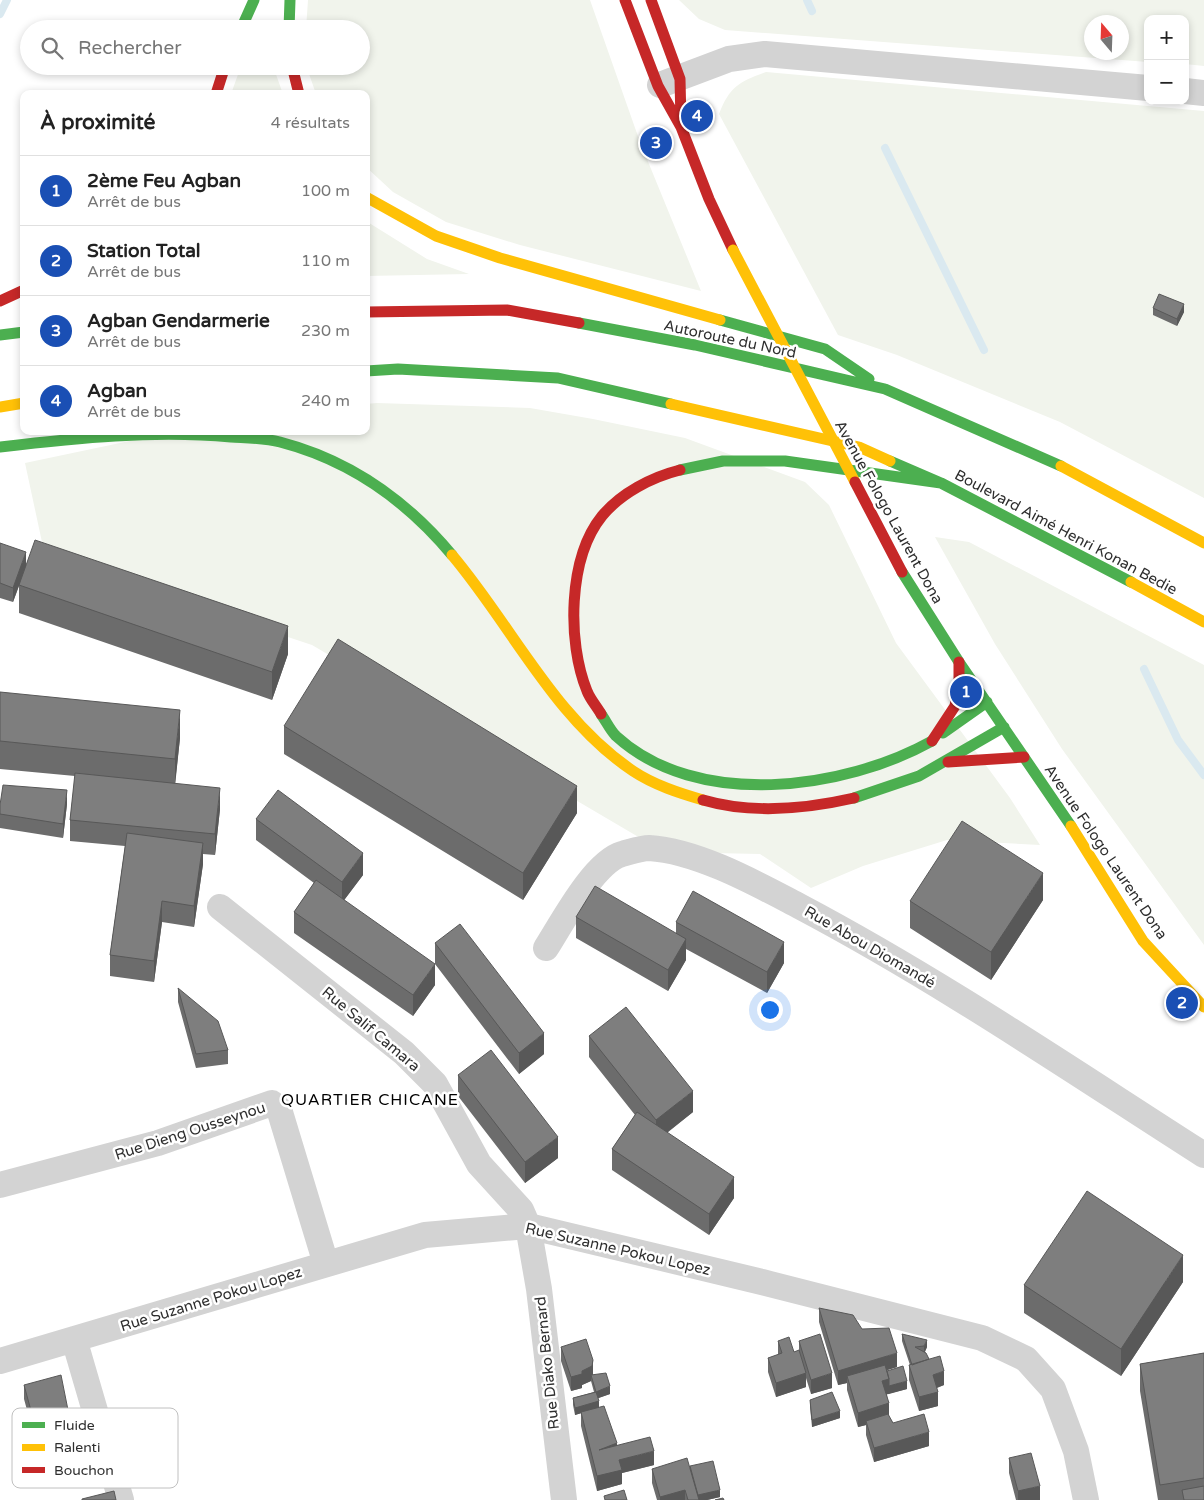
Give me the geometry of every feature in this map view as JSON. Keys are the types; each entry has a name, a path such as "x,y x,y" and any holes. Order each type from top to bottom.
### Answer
{"main road":[{"path":"245,20 254,0"},
{"path":"289,20 290,0"},
{"name":"Avenue Fologo Laurent Dona","path":"625,0 669,82 681,127"},
{"name":"Avenue Fologo Laurent Dona","path":"651,0 681,127 710,199 733,250 902,572 958,662 1095,861 1143,941 1204,1007"},
{"path":"217,90 222,75"},
{"path":"294,75 298,90"},
{"path":"370,199 436,236 500,258 824,349 885,389"},
{"path":"0,301 20,292"},
{"name":"Autoroute du Nord","path":"370,312 507,310 695,345 885,389 1071,470 1204,543"},
{"path":"0,335 20,332"},
{"path":"370,371 398,369 558,378 860,447 941,483"},
{"path":"0,407 20,404"},
{"path":"0,447 112,435"},
{"path":"214,435 280,442 354,472 423,521 481,590 558,698 601,747 643,779 684,796 726,805 776,808 825,804 868,796 908,781 1004,727"},
{"path":"941,483 785,461 723,461 673,472 628,492 602,516 587,544 576,576 574,607 577,652 587,692 615,735 654,763 693,776 743,784 802,783 853,773 901,757 932,741 987,702"},
{"name":"Boulevard Aimé Henri Konan Bedie","path":"941,483 1204,622"},
{"path":"932,741 955,706 959,684 958,662"},
{"path":"944,762 1024,757"}],"street":[{"path":"669,82 729,59 765,54 1144,88"},
{"path":"1189,91 1204,93"},
{"name":"Rue Abou Diomandé","path":"546,948 595,873 619,855 648,848 689,856 744,877 868,944 1204,1155"},
{"name":"Rue Salif Camara","path":"220,907 404,1053 435,1084 479,1164 521,1210 528,1226"},
{"name":"Rue Dieng Ousseynou","path":"0,1185 158,1143 272,1104 279,1109 326,1264"},
{"name":"Rue Suzanne Pokou Lopez","path":"0,1361 425,1235 528,1226 743,1277 982,1338 1026,1359 1053,1389 1076,1451 1086,1500"},
{"name":"Rue Diako Bernard","path":"528,1226 539,1289 554,1433 564,1500"},
{"path":"74,1339 94,1408"},
{"path":"117,1488 121,1500"}],"shaded area":[{"path":"308,0 590,0 640,142 701,291 520,245 446,222 393,192 370,171 370,90 315,90 309,75 370,75 370,20 307,20"},
{"path":"679,0 1204,0 1204,66 1189,64 1189,15 1144,15 1144,62 1122,60 1129,60 1129,15 1084,15 1084,57 725,30 699,19"},
{"path":"766,72 1204,111 1204,498 1060,422 897,355 838,335 719,114 727,97 736,86"},
{"path":"238,75 276,75 282,90 232,90"},
{"path":"370,223 427,259 469,274 370,276"},
{"path":"370,404 530,408 593,419 685,438 805,482 829,505 896,643 1010,798 1040,845 947,840 863,866 811,888 760,854 664,852 312,645 45,556 25,463 158,435 370,435"},
{"path":"935,537 969,542 1204,665 1204,945 1062,749 995,644"}],"building":[{"path":"1159,294 1184,304 1177,319 1153,308"},
{"path":"35,540 288,626 272,672 19,585"},
{"path":"0,543 26,552 13,588 0,583"},
{"path":"338,639 577,786 523,873 284,726"},
{"path":"0,692 180,710 175,759 0,741"},
{"path":"75,773 220,788 215,834 70,820"},
{"path":"3,785 67,790 63,824 0,814"},
{"path":"278,790 363,853 342,882 256,819"},
{"path":"962,821 1043,873 991,952 910,901"},
{"path":"127,833 203,843 194,906 162,901 154,961 110,955"},
{"path":"316,880 435,964 413,995 294,912"},
{"path":"595,886 686,939 668,970 576,917"},
{"path":"693,891 784,942 767,972 676,922"},
{"path":"460,924 544,1033 519,1053 435,943"},
{"path":"178,988 218,1021 228,1050 196,1054"},
{"path":"626,1007 693,1091 656,1120 589,1036"},
{"path":"491,1050 558,1137 525,1162 458,1075"},
{"path":"637,1112 734,1177 709,1214 612,1149"},
{"path":"1087,1191 1183,1255 1121,1349 1024,1285"},
{"path":"819,1308 853,1315 862,1329 889,1328 897,1353 838,1371"},
{"path":"820,1334 832,1373 811,1380 799,1341"},
{"path":"902,1334 927,1340 924,1346 915,1347 926,1353 929,1359 912,1365"},
{"path":"789,1337 794,1352 799,1350 806,1373 776,1383 768,1358 782,1353 778,1341"},
{"path":"586,1339 593,1360 592,1366 582,1371 582,1374 571,1377 561,1347"},
{"path":"1204,1353 1204,1478 1160,1485 1140,1364"},
{"path":"940,1356 944,1371 933,1375 938,1392 919,1397 909,1365"},
{"path":"885,1365 889,1379 882,1381 889,1403 858,1413 847,1376"},
{"path":"903,1366 907,1381 889,1386 887,1371"},
{"path":"606,1373 610,1386 596,1392 591,1375"},
{"path":"61,1375 68,1408 30,1408 24,1385"},
{"path":"596,1392 599,1401 575,1408 573,1398"},
{"path":"832,1392 840,1411 812,1420 810,1400"},
{"path":"604,1406 617,1443 599,1450 650,1437 654,1451 619,1460 622,1470 597,1476 581,1412"},
{"path":"888,1414 893,1423 924,1414 929,1432 874,1448 866,1421"},
{"path":"1031,1453 1040,1486 1018,1491 1009,1458"},
{"path":"687,1458 699,1500 688,1500 685,1490 660,1497 652,1469"},
{"path":"713,1461 720,1490 698,1495 690,1466"},
{"path":"1204,1486 1204,1500 1184,1500 1182,1490"},
{"path":"624,1490 627,1500 605,1500 604,1496"},
{"path":"114,1491 116,1500 82,1500 82,1499"}],"waterway":[{"path":"0,14 7,0"},
{"path":"807,0 812,11"},
{"path":"885,148 984,350"},
{"path":"1144,669 1178,740 1204,775"}],"traffic: fast":[{"path":"245,20 254,0"},
{"path":"289,20 290,0"},
{"path":"720,320 825,349 869,379"},
{"path":"579,323 695,345 885,389 1061,466"},
{"path":"0,335 20,332"},
{"path":"370,371 398,369 558,378 671,404"},
{"path":"0,447 86,438 144,435"},
{"path":"202,435 280,442 305,450 353,471 396,500 435,535 452,555"},
{"path":"680,470 723,461 785,461 941,483"},
{"path":"890,461 941,483 1131,582"},
{"path":"902,572 959,662 1071,826"},
{"path":"943,733 987,702"},
{"path":"601,714 616,736 649,759 687,775 728,783 771,785 815,780 857,771 896,758 932,741"},
{"path":"854,798 919,776 1004,727"}],"traffic: slow":[{"path":"370,199 436,236 500,258 720,320"},
{"path":"733,250 855,482"},
{"path":"0,407 20,404"},
{"path":"671,404 859,447 890,461"},
{"path":"1061,466 1204,543"},
{"path":"452,555 474,582 535,670 580,725 605,749 641,776 667,788 703,800"},
{"path":"1131,582 1204,622"},
{"path":"1071,826 1143,941 1204,1007"}],"traffic: jam":[{"path":"625,0 658,86 681,127 709,199 733,250"},
{"path":"651,0 680,79 681,123"},
{"path":"217,90 222,75"},
{"path":"294,75 298,90"},
{"path":"0,301 20,292"},
{"path":"370,312 507,310 579,323"},
{"path":"601,714 587,691 576,649 574,601 582,554 602,516 618,500 648,482 680,470"},
{"path":"855,482 902,572"},
{"path":"932,741 955,706 959,684 959,662"},
{"path":"948,762 1024,757"},
{"path":"703,800 740,807 778,808 817,805 854,798"}],"place":[{"name":"Agban","path":"697,116"},
{"name":"Agban Gendarmerie","path":"656,143"},
{"name":"2ème Feu Agban","path":"966,692"},
{"name":"Station Total","path":"1182,1003"}],"district":[{"name":"QUARTIER CHICANE","path":"370,1099"}]}
